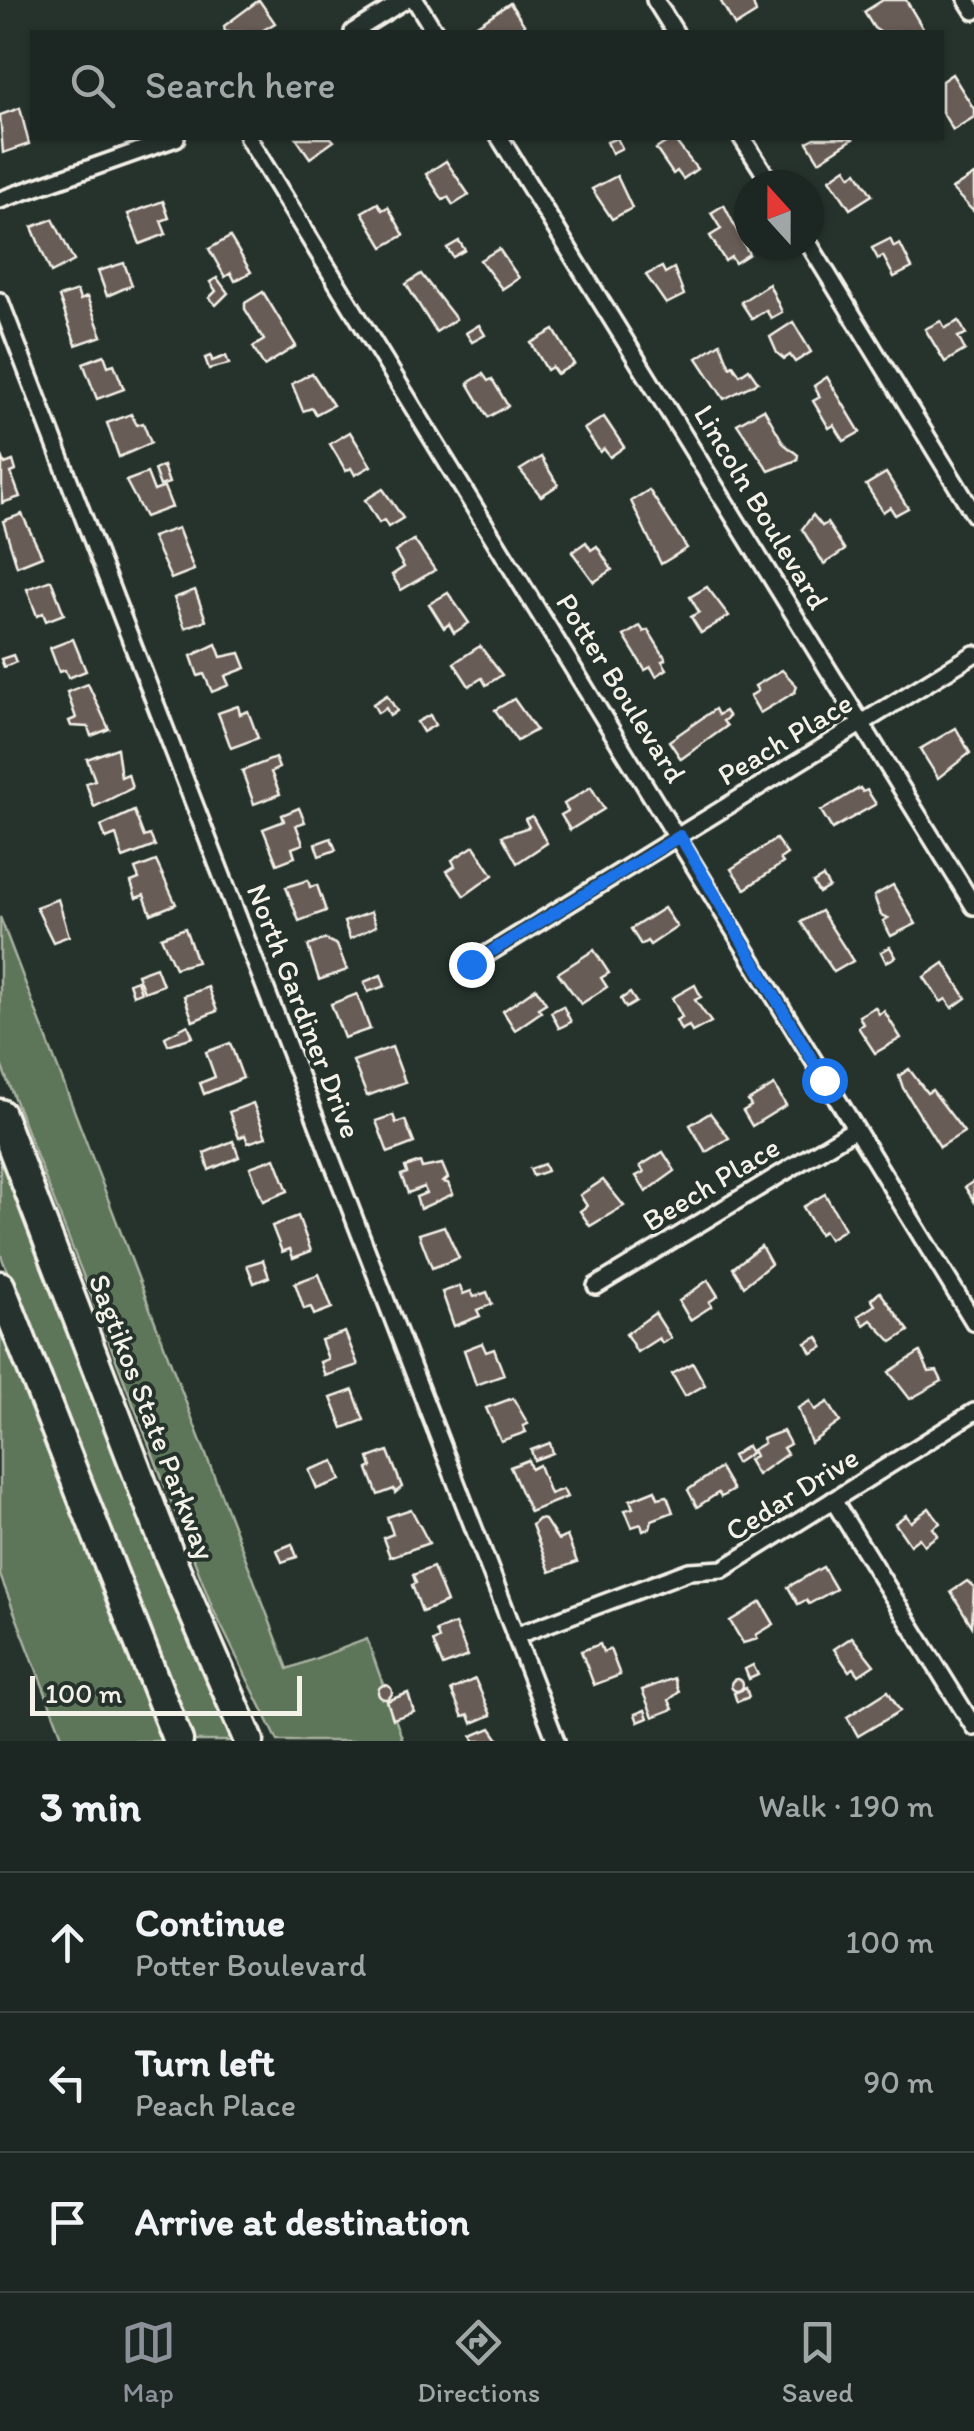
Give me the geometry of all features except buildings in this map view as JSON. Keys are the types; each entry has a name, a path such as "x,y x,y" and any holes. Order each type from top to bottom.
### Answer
{"highway":[{"name":"Sagtikos State Parkway","path":"0,1114 169,1555 248,1741"},
{"path":"0,1286 114,1583 181,1741"}],"street":[{"path":"356,30 405,0"},
{"path":"415,0 433,30"},
{"path":"655,0 674,30"},
{"path":"968,0 974,11"},
{"path":"0,200 170,140"},
{"name":"Potter Boulevard","path":"249,140 680,836 974,1322"},
{"name":"Lincoln Boulevard","path":"501,140 974,906"},
{"path":"743,140 762,170"},
{"path":"819,260 974,514"},
{"name":"North Gardiner Drive","path":"0,301 556,1741"},
{"name":"Peach Place","path":"471,964 974,654"},
{"name":"Beech Place","path":"596,1286 855,1128"},
{"name":"Cedar Drive","path":"515,1636 689,1571 723,1568 974,1412"},
{"path":"834,1500 974,1727"}],"green space":[{"path":"0,917 288,1669 367,1639 403,1741 278,1741 213,1609 0,1062"},
{"path":"0,1156 195,1657 235,1741 190,1741 0,1253"},
{"path":"0,1326 162,1741 64,1741 0,1575"}],"route":[{"path":"471,964 680,836 824,1080"}]}
